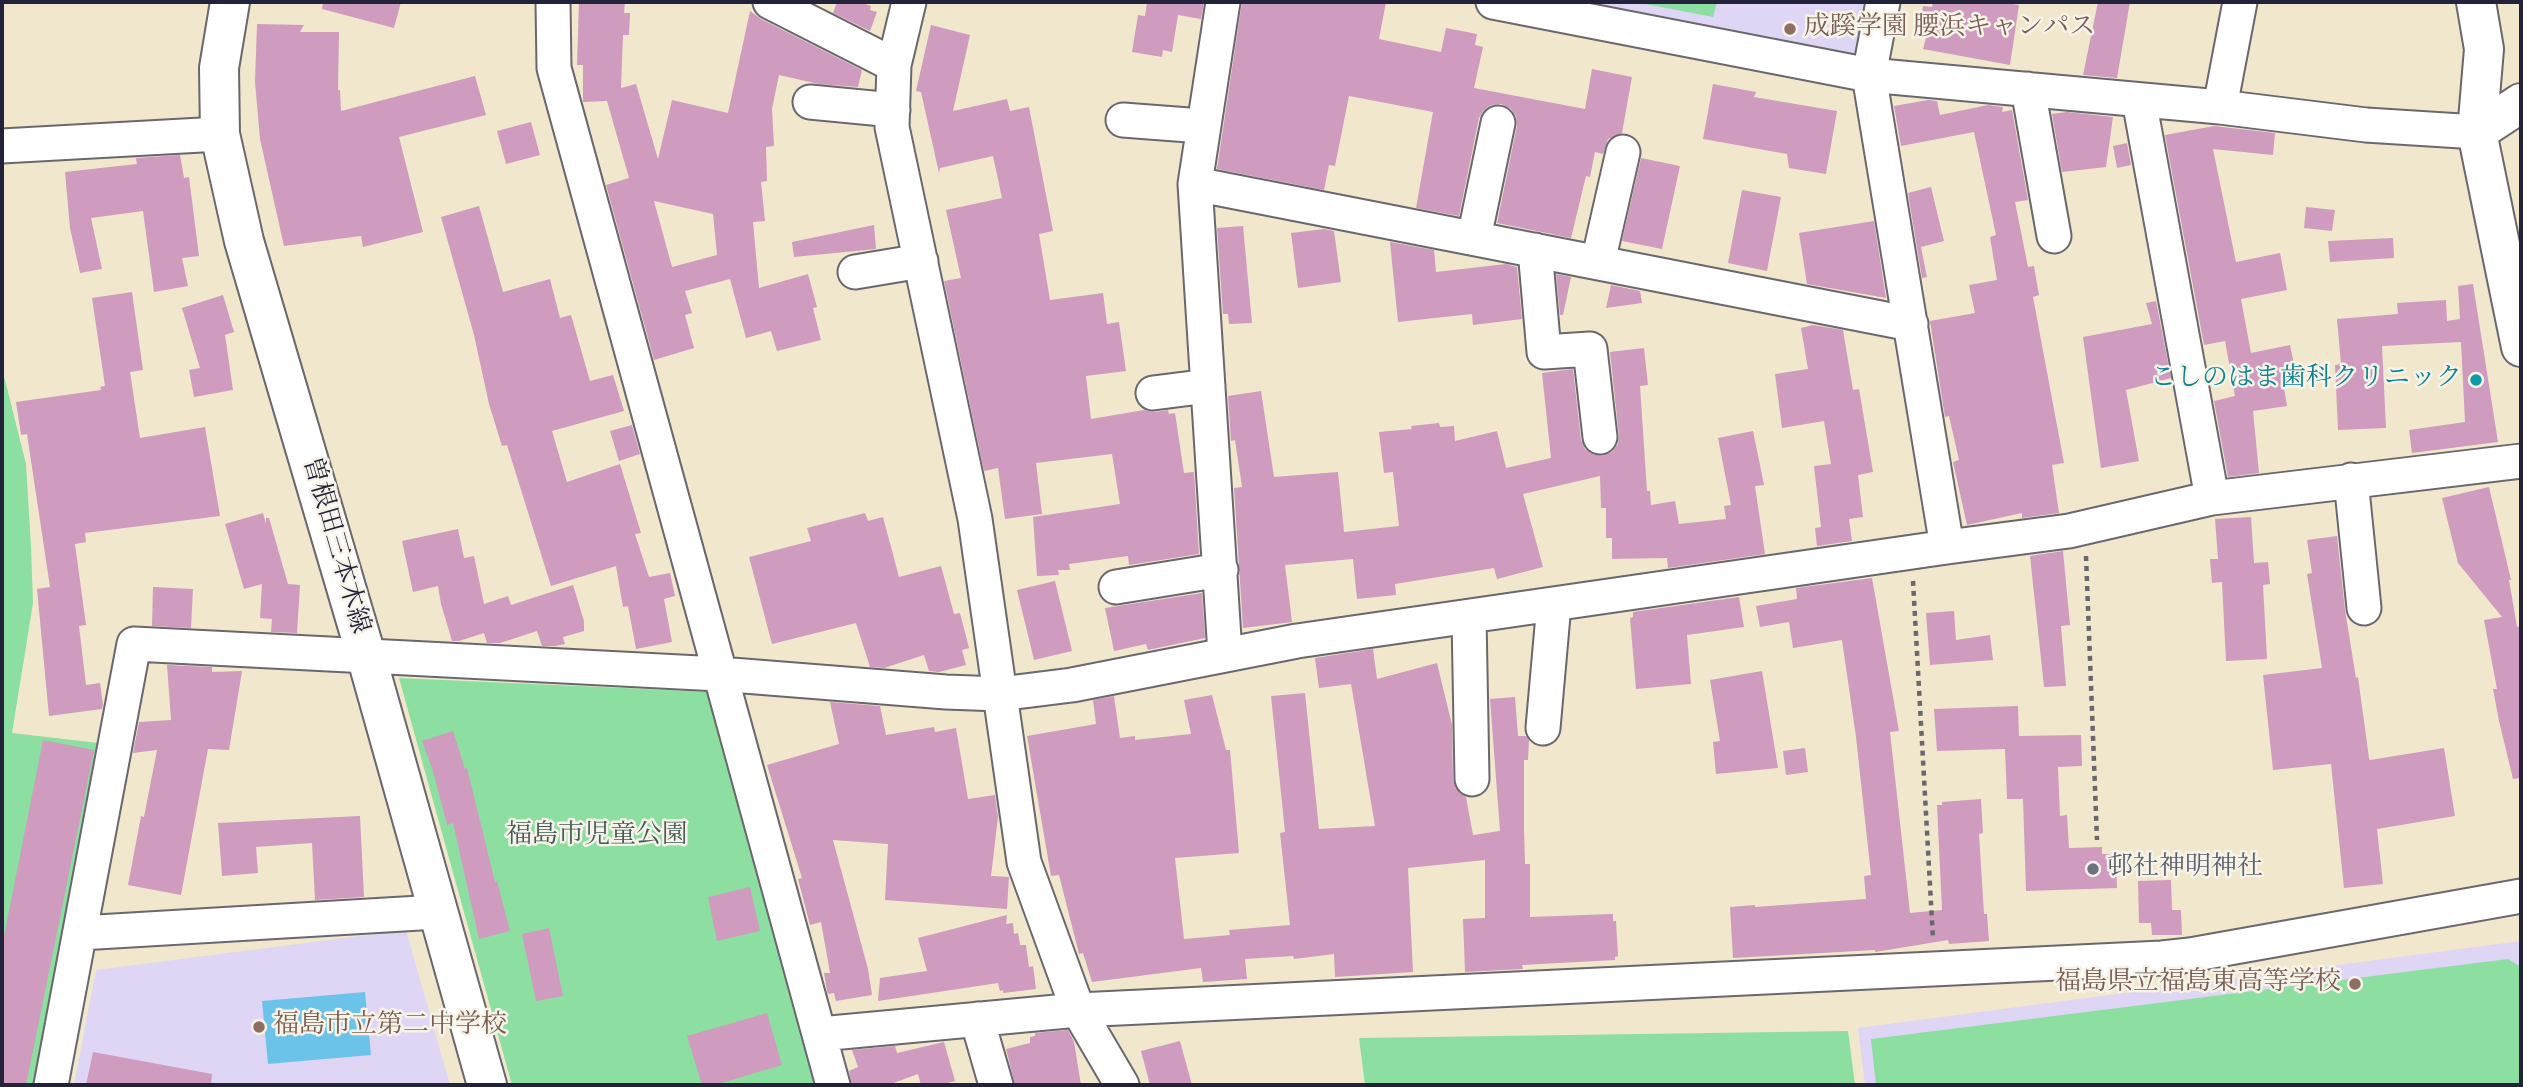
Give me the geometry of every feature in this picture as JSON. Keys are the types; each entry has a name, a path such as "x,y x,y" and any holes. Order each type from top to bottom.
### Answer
{"main road":[{"name":"曽根田三本木線","path":"230,2 219,68 220,134 244,242 366,655 487,1085"},
{"path":"2476,2 2484,49 2477,132 2521,347"},
{"path":"2477,132 2521,104 2484,49"},
{"path":"2477,132 2521,140"}],"street":[{"path":"554,2 554,68 833,1085"},
{"path":"770,2 894,65"},
{"path":"909,2 894,65 892,127 975,519 1024,862 1078,1010 1122,1085"},
{"path":"1223,2 1195,184 1225,654"},
{"path":"1493,2 1869,75 2220,107 2366,125 2477,132"},
{"path":"1883,2 1869,75 1947,547"},
{"path":"2220,107 2240,2"},
{"path":"2028,89 2054,236"},
{"path":"2139,100 2212,498"},
{"path":"810,102 893,110"},
{"path":"1123,120 1202,126"},
{"path":"1475,238 1497,123"},
{"path":"2,146 220,134"},
{"path":"1598,262 1623,152"},
{"path":"1195,184 1911,324"},
{"path":"1535,250 1544,352 1590,349 1600,437"},
{"path":"855,272 921,261"},
{"path":"1153,393 1208,386"},
{"path":"51,1085 134,644 719,674 1000,694 1072,685 1225,654 2085,527 2212,498 2521,461"},
{"path":"2351,480 2364,608"},
{"path":"1116,587 1221,570"},
{"path":"1543,728 1554,604"},
{"path":"1469,617 1472,779"},
{"path":"820,1034 1078,1010 1934,970 2190,955 2521,896"},
{"path":"80,933 437,912"},
{"path":"977,1019 996,1085"}],"path":[{"path":"2085,527 2097,840"},
{"path":"1912,552 1934,970"}],"shaded area":[{"name":"成蹊学園 腰浜キャンパス","path":"1579,2 1868,2 1857,56"},
{"name":"福島市立第二中学校","path":"406,930 450,1085 74,1085 96,970"},
{"name":"福島県立福島東高等学校","path":"2521,941 2521,1085 1865,1085 1858,1028"}],"green space":[{"path":"1635,2 1717,2 1713,17"},
{"path":"2,368 26,464 33,603 12,733 107,744 40,1085 2,1085"},
{"name":"福島市児童公園","path":"399,678 711,692 820,1085 512,1085"},
{"name":"福島県立福島東高等学校","path":"2508,959 2521,967 2521,1085 1876,1085 1871,1039"},
{"path":"1848,1031 1855,1085 1365,1085 1359,1038"}],"water":[{"path":"365,992 371,1055 268,1064 262,1001"}],"building":[{"path":"323,2 401,2 394,28 322,9"},
{"path":"579,2 625,2 624,13 630,13 629,35 623,35 621,88 636,84 658,159 672,100 728,113 750,11 862,70 858,87 819,84 779,75 772,109 774,146 766,147 767,181 761,182 765,221 753,222 759,288 808,274 817,307 813,308 821,340 777,351 771,331 746,338 730,279 685,291 692,313 685,315 694,348 654,360 606,185 629,178 607,101 583,102 583,65 577,65","holes":["654,201 713,214 717,255 672,267"]},
{"path":"837,2 860,2 871,6 870,10 877,12 870,31 833,13"},
{"path":"1147,2 1204,2 1201,19 1178,15 1172,52 1163,50 1162,57 1132,52 1138,15 1145,16"},
{"path":"1242,2 1386,2 1379,39 1441,52 1446,28 1477,34 1475,45 1483,47 1474,88 1585,109 1592,69 1632,77 1622,133 1608,139 1603,154 1595,152 1590,177 1586,176 1571,238 1497,223 1517,126 1516,116 1511,109 1501,104 1491,105 1479,118 1459,216 1416,208 1433,112 1349,96 1335,166 1329,165 1324,190 1217,169"},
{"path":"1933,2 1997,2 2019,5 2010,65 1923,49 1926,38 1918,36 1923,6 1932,7"},
{"path":"2098,2 2130,2 2117,78 2083,75"},
{"path":"257,24 304,25 300,32 339,32 338,90 341,111 475,76 486,115 399,137 423,232 363,247 361,236 284,246 260,139 255,82"},
{"path":"931,25 970,35 953,111 1007,99 1010,111 1029,107 1053,231 1039,234 1050,300 1103,293 1107,324 1119,322 1126,371 1086,376 1091,419 1144,410 1168,410 1169,414 1175,413 1184,473 1194,472 1199,554 1129,565 1128,556 1069,564 1070,570 1058,570 1059,575 1037,576 1033,517 1120,504 1112,454 1036,463 1042,514 1005,519 998,468 984,471 944,281 961,278 946,210 1002,198 993,156 940,168 939,173 921,92 916,91"},
{"path":"1713,84 1756,92 1754,97 1837,111 1826,174 1789,168 1787,154 1703,139"},
{"path":"1937,101 1940,115 1988,105 2003,107 2002,112 2012,110 2028,200 2015,202 2028,267 2034,266 2039,295 2033,297 2064,463 2052,465 2059,513 2022,518 2022,513 1967,525 1953,462 1959,460 1949,416 1945,417 1930,321 1975,313 1969,285 1997,280 1990,237 1996,235 1974,132 1901,146 1894,106"},
{"path":"2067,112 2113,117 2106,167 2062,172 2052,114"},
{"path":"531,122 540,155 506,164 497,131"},
{"path":"2214,126 2275,133 2273,155 2213,149 2236,262 2280,253 2287,290 2241,299 2251,353 2290,345 2297,379 2283,382 2287,406 2253,411 2259,473 2228,477 2214,401 2235,396 2225,341 2204,345 2165,135"},
{"path":"2127,143 2131,165 2117,168 2113,146"},
{"path":"180,155 184,178 189,177 199,256 182,258 188,286 154,292 143,211 91,218 102,269 80,273 70,228 65,172 137,164 136,158"},
{"path":"1641,158 1680,166 1662,249 1622,241"},
{"path":"1931,187 1944,241 1921,247 1927,277 1922,278 1908,193"},
{"path":"1742,190 1781,197 1767,271 1728,263"},
{"path":"479,206 503,292 550,279 560,318 571,315 590,381 613,375 624,411 552,431 567,482 620,464 641,533 635,534 649,577 670,573 675,596 664,599 672,642 636,649 628,606 623,607 616,566 551,586 507,445 502,446 489,404 474,335 441,217"},
{"path":"2306,207 2335,210 2332,231 2304,228"},
{"path":"1874,221 1886,298 1807,284 1799,233"},
{"path":"874,225 876,249 794,257 792,242"},
{"path":"1243,226 1252,323 1229,324 1228,314 1223,314 1217,228"},
{"path":"1324,229 1334,231 1341,282 1298,288 1291,233"},
{"path":"2393,238 2394,258 2330,262 2328,241"},
{"path":"1390,242 1434,250 1436,272 1506,264 1517,267 1522,319 1473,325 1472,314 1398,322"},
{"path":"1556,274 1571,277 1563,315 1560,315"},
{"path":"2473,284 2498,442 2412,453 2409,430 2465,422 2461,342 2382,346 2386,428 2338,430 2335,365 2341,364 2337,319 2398,314 2397,303 2446,300 2447,321 2460,319 2458,286"},
{"path":"1611,285 1640,291 1642,303 1606,308"},
{"path":"132,292 143,370 130,372 140,438 205,427 220,516 85,533 86,542 75,544 86,625 79,626 86,685 100,683 103,705 102,709 49,716 37,589 50,587 27,434 21,435 16,402 101,390 100,387 105,386 92,298"},
{"path":"223,295 234,332 225,335 233,390 194,397 189,370 200,368 182,308"},
{"path":"2156,301 2171,378 2126,390 2139,461 2101,468 2083,337 2152,324 2146,303"},
{"path":"1813,325 1843,330 1853,390 1859,389 1873,472 1858,475 1863,517 1849,519 1852,541 1817,546 1815,528 1821,527 1814,466 1831,464 1824,421 1782,428 1775,374 1808,369 1801,328"},
{"path":"1644,348 1648,385 1640,386 1647,491 1650,491 1651,505 1675,501 1679,524 1726,519 1724,506 1731,505 1718,438 1753,431 1764,485 1755,486 1765,554 1668,568 1667,558 1612,559 1612,538 1606,538 1606,508 1601,508 1600,476 1523,494 1543,567 1497,579 1494,568 1395,584 1396,595 1357,599 1353,559 1285,565 1292,622 1243,628 1234,488 1242,487 1235,440 1231,441 1228,396 1261,391 1274,477 1338,472 1344,532 1399,526 1393,472 1384,473 1379,432 1439,423 1440,427 1454,426 1455,441 1497,431 1506,468 1551,458 1542,373 1573,369 1581,440 1585,449 1592,454 1603,456 1612,452 1618,444 1619,436 1610,352"},
{"path":"632,425 640,454 619,461 610,431"},
{"path":"2489,487 2511,580 2517,627 2521,626 2521,778 2513,779 2493,689 2497,689 2484,620 2502,617 2458,563 2442,498"},
{"path":"263,513 266,524 266,518 269,518 288,584 300,585 297,633 271,632 272,619 260,618 262,584 244,589 225,524"},
{"path":"865,513 868,521 883,517 899,577 941,566 954,614 960,613 969,648 962,650 966,665 939,672 929,671 924,655 884,668 870,667 856,623 772,644 749,557 811,541 807,528"},
{"path":"2251,517 2254,563 2268,562 2270,584 2263,585 2267,659 2226,661 2222,582 2212,583 2210,559 2218,559 2215,519"},
{"path":"458,529 464,558 474,556 484,604 508,596 511,605 573,585 584,621 584,631 563,637 565,644 556,646 542,646 537,631 500,643 487,643 484,633 452,641 438,586 413,592 402,541"},
{"path":"2337,536 2345,610 2356,678 2358,677 2369,758 2370,760 2444,748 2455,816 2377,829 2383,884 2344,888 2331,764 2273,770 2263,675 2322,668 2307,574 2312,573 2307,540"},
{"path":"2063,551 2070,625 2061,626 2066,686 2044,687 2030,556"},
{"path":"1872,578 1899,731 1890,732 1910,913 1942,910 1937,805 1942,805 1942,802 1981,799 1983,833 1979,834 1984,914 1987,914 1989,941 1949,944 1948,940 1875,952 1733,958 1730,907 1866,899 1864,876 1871,875 1842,640 1793,648 1789,622 1760,627 1756,606 1797,599 1796,588"},
{"path":"1055,581 1072,651 1034,660 1017,590"},
{"path":"153,587 193,589 191,628 152,626"},
{"path":"1202,593 1205,638 1148,650 1146,644 1114,651 1105,608"},
{"path":"1739,597 1744,627 1687,635 1691,684 1636,689 1630,618 1633,617 1633,612"},
{"path":"1954,611 1956,640 1990,635 1993,660 1930,665 1926,613"},
{"path":"1373,649 1377,679 1437,663 1452,725 1453,780 1456,789 1466,797 1473,835 1500,831 1490,699 1515,697 1518,736 1526,736 1529,740 1528,760 1524,760 1524,829 1525,864 1530,864 1530,917 1613,914 1613,921 1616,921 1618,956 1615,960 1522,965 1523,969 1465,972 1463,919 1485,918 1485,860 1408,868 1413,972 1335,977 1334,954 1294,959 1293,956 1245,959 1247,979 1203,982 1201,968 1092,982 1083,953 1079,954 1059,875 1051,876 1027,736 1096,724 1093,700 1114,696 1120,738 1135,736 1135,740 1191,734 1184,700 1212,695 1226,750 1230,750 1239,853 1175,858 1184,939 1230,935 1229,930 1290,925 1280,833 1285,832 1271,696 1305,693 1319,829 1375,826 1351,684 1319,688 1315,658"},
{"path":"167,665 212,667 212,672 242,671 229,750 208,749 181,895 128,885 157,750 133,753 139,722 171,720"},
{"path":"1762,671 1778,768 1716,774 1713,742 1720,741 1710,680"},
{"path":"830,702 880,706 886,735 934,727 935,732 956,728 968,799 995,795 998,817 991,876 1009,877 1007,909 885,900 888,844 833,840 868,969 872,995 836,1001 834,993 828,994 827,991 824,973 830,973 821,922 810,925 798,879 802,878 767,765 839,744"},
{"path":"2018,706 2019,736 2081,735 2082,766 2058,767 2060,816 2067,815 2069,848 2102,847 2102,854 2116,854 2117,888 2026,891 2023,799 2007,799 2005,749 1937,751 1934,709"},
{"path":"453,731 465,769 467,768 510,931 479,939 453,823 447,825 422,741"},
{"path":"43,740 94,750 26,1085 2,1085 2,946"},
{"path":"1805,748 1808,772 1786,775 1783,751"},
{"path":"360,816 364,897 315,900 312,843 256,847 258,873 222,876 218,823"},
{"path":"2171,880 2172,910 2181,910 2182,935 2152,935 2151,923 2139,923 2138,881"},
{"path":"750,887 760,931 717,941 708,897"},
{"path":"1007,915 1006,924 1013,923 1014,934 1018,933 1020,945 1026,945 1029,967 1033,966 1036,989 1003,993 998,983 878,1001 880,978 927,971 918,938"},
{"path":"549,928 563,996 536,1001 522,934"},
{"path":"767,1013 782,1065 715,1085 702,1085 687,1036"},
{"path":"1068,1030 1074,1042 1081,1085 1015,1085 1006,1049 1030,1043 1030,1037 1035,1036 1035,1033"},
{"path":"1180,1041 1192,1085 1150,1085 1141,1051"},
{"path":"944,1042 955,1081 940,1085 921,1085 918,1074 888,1085 852,1085 849,1071 858,1067 852,1050 895,1046 897,1053"},
{"path":"93,1052 212,1074 211,1085 86,1085"}],"place":[{"name":"成蹊学園 腰浜キャンパス","path":"1790,29"},
{"name":"こしのはま歯科クリニック","path":"2476,380"},
{"name":"邨社神明神社","path":"2093,869"},
{"name":"福島県立福島東高等学校","path":"2355,984"},
{"name":"福島市立第二中学校","path":"259,1027"}]}
